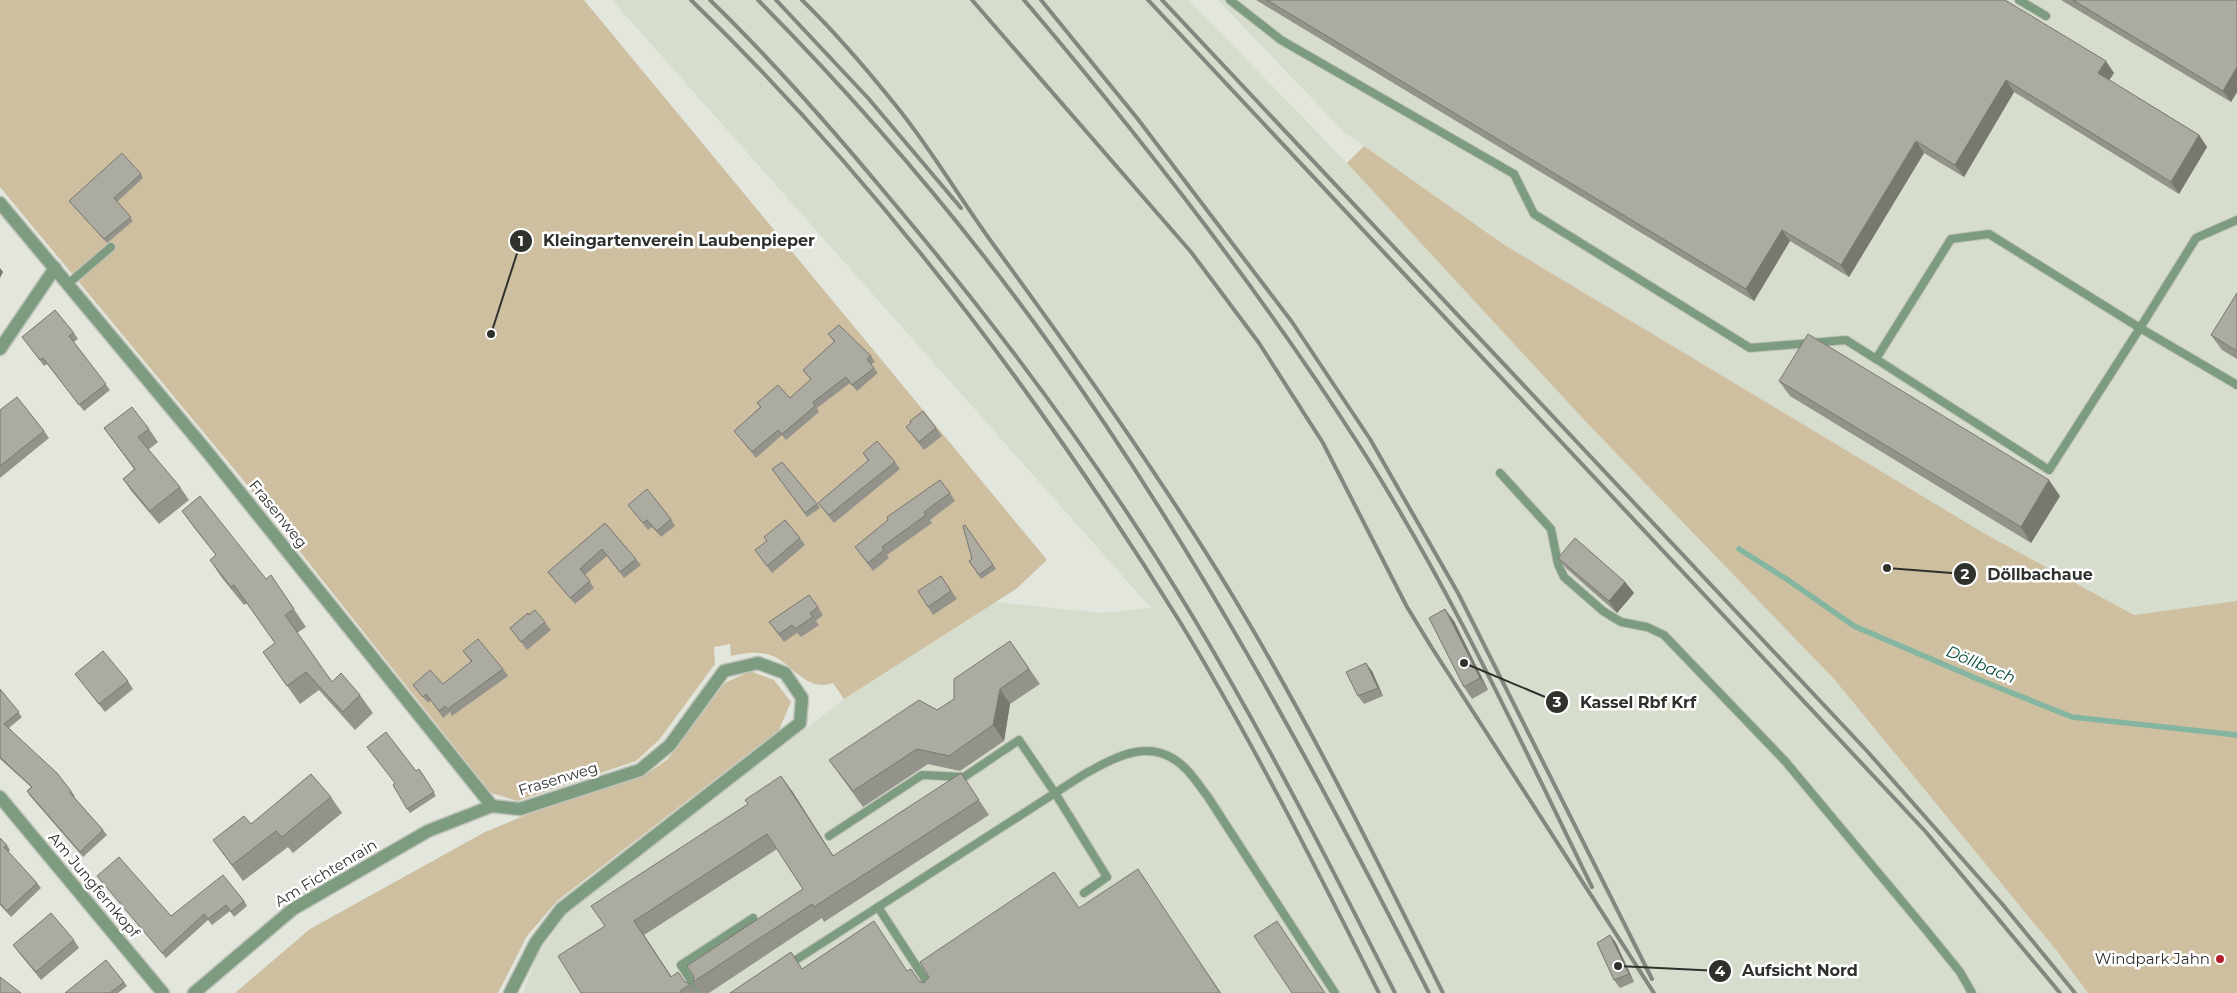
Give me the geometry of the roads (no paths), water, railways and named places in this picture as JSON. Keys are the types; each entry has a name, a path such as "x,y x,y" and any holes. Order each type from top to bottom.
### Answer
{"street":[{"name":"Frasenweg","path":"0,203 206,449 492,806 520,810 640,770 670,744 724,671 758,663 785,673 802,698 800,722 560,910 536,942 510,993"},
{"path":"0,349 55,268"},
{"name":"Am Jungfernkopf","path":"0,797 163,993"},
{"name":"Am Fichtenrain","path":"194,993 293,909 428,831 492,806"}],"lane":[{"path":"1230,0 1281,40 1514,174 1534,214 1750,348 1846,340 2049,470 2196,238 2237,220"},
{"path":"2019,0 2046,16"},
{"path":"1876,359 1951,239 1989,234 2140,328 2237,385"},
{"path":"68,284 112,247"},
{"path":"1500,473 1551,529 1558,564 1564,577 1602,611 1621,622 1647,627 1664,635 1798,776 1960,972 1972,993"},
{"path":"829,836 922,775 964,777 1018,740 1056,793 1107,877 1084,892"},
{"path":"778,972 1056,793 1117,756 1142,750 1168,756 1186,768 1208,797 1335,993"},
{"path":"878,907 934,993"},
{"path":"699,993 681,965 753,918"}],"waterway":[{"name":"Döllbach","path":"1739,549 1788,580 1854,626 2072,717 2237,735"}],"railway":[{"path":"691,0 760,70 892,218 954,296 1072,457 1127,539 1207,667 1283,806 1379,993"},
{"path":"710,0 799,92 924,239 1006,343 1085,451 1158,561 1220,663 1297,803 1395,993"},
{"path":"758,0 874,124 948,211 1051,346 1104,423 1205,581 1252,662 1343,827 1429,993"},
{"path":"776,0 868,98 961,208"},
{"path":"802,0 853,54 913,128 1117,418 1177,507 1234,598 1317,744 1443,993"},
{"path":"972,0 1191,252 1259,343 1323,443 1407,607 1654,993"},
{"path":"1024,0 1113,107 1199,217 1281,329 1359,445 1392,498 1453,607 1592,887"},
{"path":"1041,0 1137,118 1292,322 1370,439 1458,593 1652,979"},
{"path":"1148,0 1925,831 2060,993"},
{"path":"1162,0 1867,751 2003,905 2075,993"}],"place":[{"name":"Kleingartenverein Laubenpieper","path":"491,334"},
{"name":"Döllbachaue","path":"1887,568"},
{"name":"Kassel Rbf Krf","path":"1464,663"},
{"name":"Windpark Jahn","path":"2220,959"},
{"name":"Aufsicht Nord","path":"1618,966"}]}
